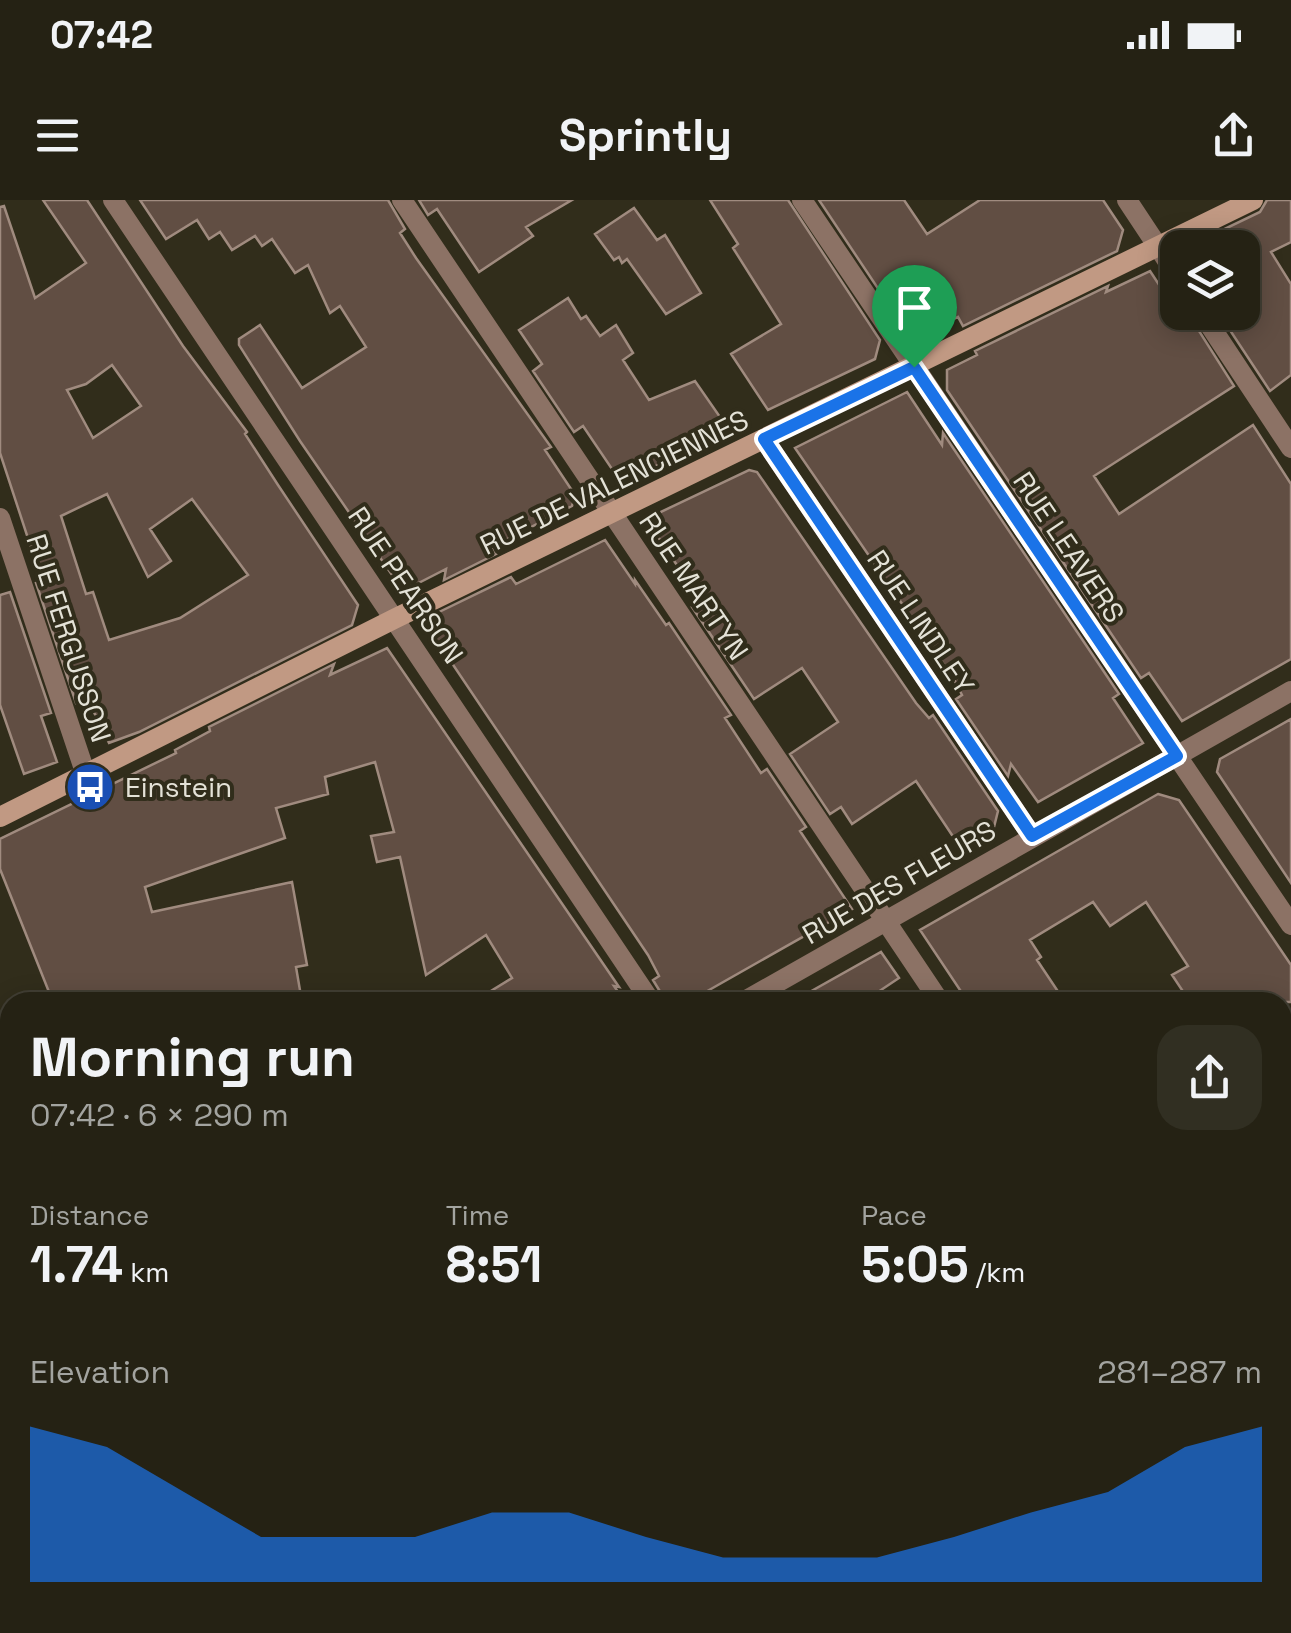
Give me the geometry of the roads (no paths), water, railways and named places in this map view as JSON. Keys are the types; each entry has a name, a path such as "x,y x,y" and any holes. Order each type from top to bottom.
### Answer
{"main road":[{"name":"RUE DE VALENCIENNES","path":"0,817 396,618 1253,200"}],"street":[{"name":"RUE PEARSON","path":"112,200 644,992"},
{"name":"RUE MARTYN","path":"402,200 933,992"},
{"name":"RUE LEAVERS","path":"802,200 1291,925"},
{"path":"1126,200 1160,251"},
{"path":"1213,330 1291,448"},
{"name":"RUE LINDLEY","path":"764,439 1032,836"},
{"name":"RUE FERGUSSON","path":"0,518 86,775"},
{"name":"RUE DES FLEURS","path":"761,992 1291,691"}],"place":[{"name":"Einstein","path":"90,787"}]}
